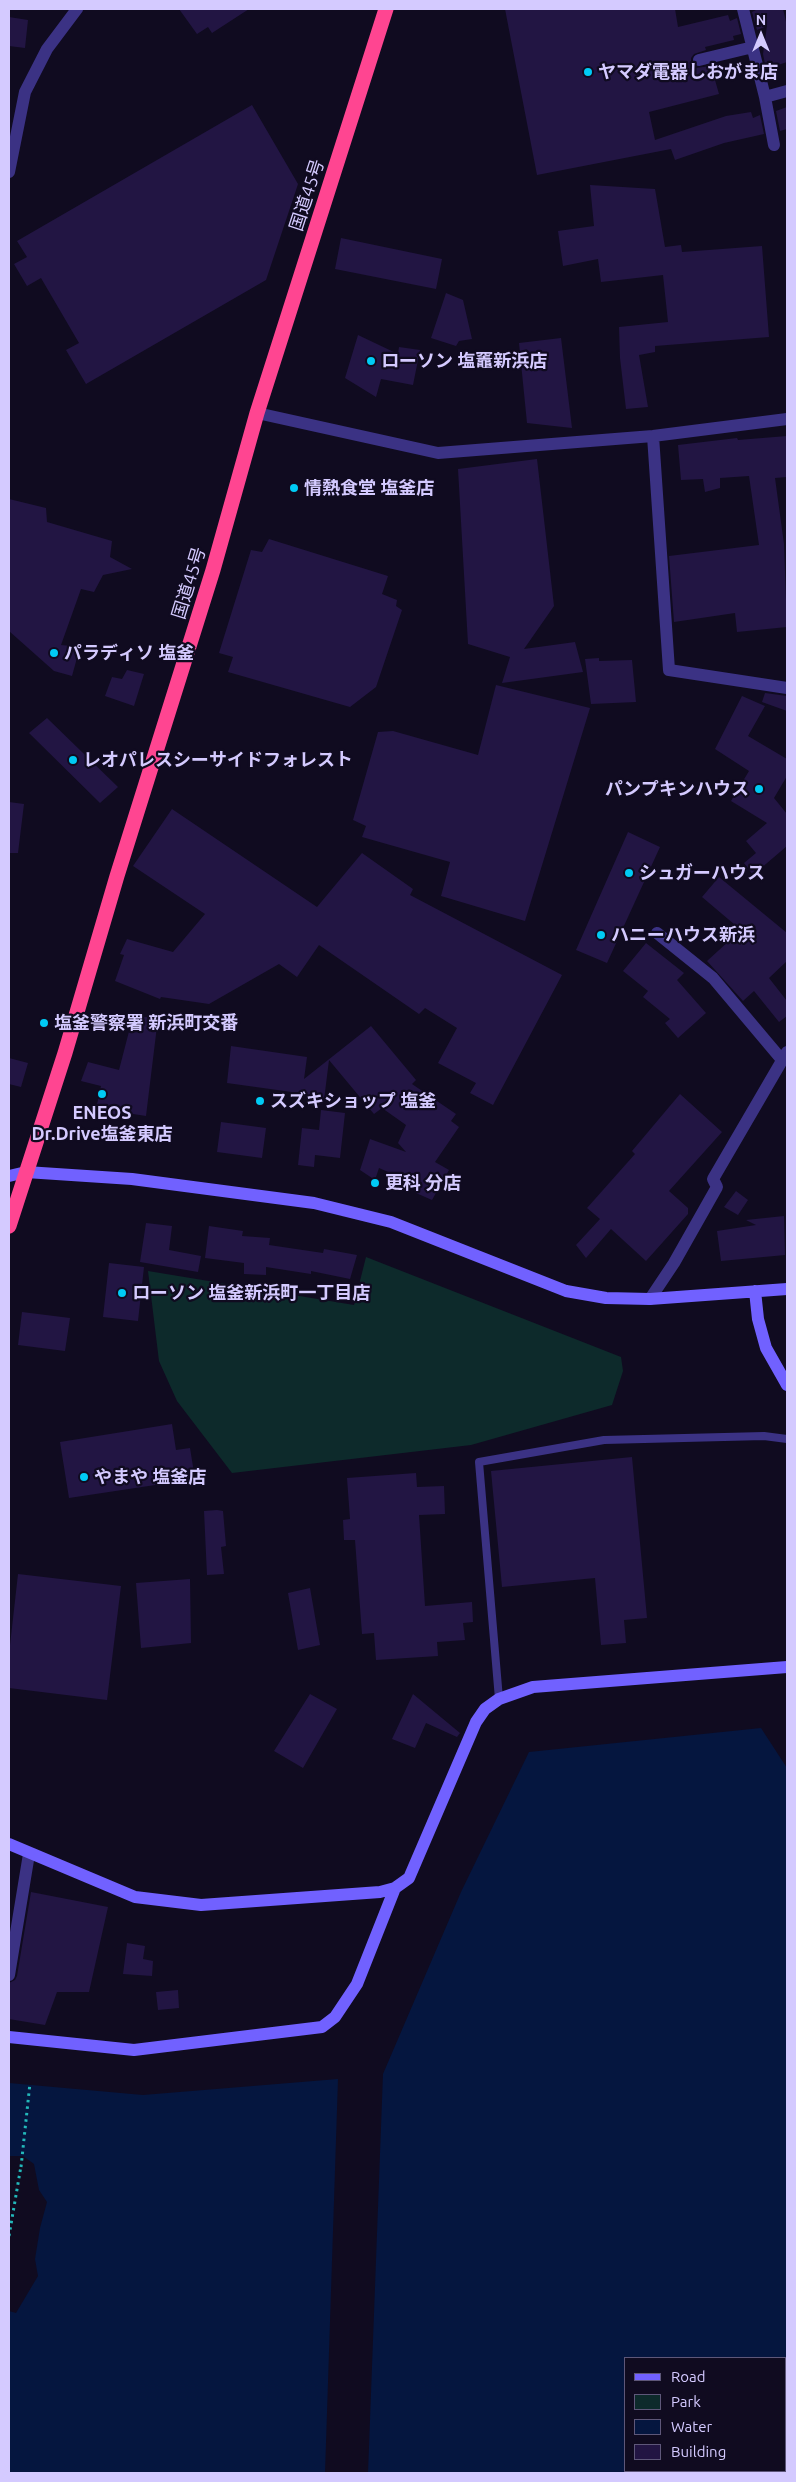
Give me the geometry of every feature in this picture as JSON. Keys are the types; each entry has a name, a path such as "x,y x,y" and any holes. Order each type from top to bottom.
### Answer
{"highway":[{"name":"国道45号","path":"9,1226 213,570 257,413 386,9"}],"street":[{"path":"9,172 25,92 47,49 77,9"},
{"path":"743,9 766,97 774,144"},
{"path":"700,60 753,47"},
{"path":"766,97 787,92"},
{"path":"257,413 438,453 653,436 787,419"},
{"path":"653,436 669,670 787,688"},
{"path":"650,1299 674,1263 717,1188 713,1179 784,1056 713,978 657,933"},
{"path":"9,1176 26,1172 132,1179 314,1203 391,1222 566,1291 606,1298 650,1299 787,1289"},
{"path":"755,1291 758,1319 766,1348 787,1385"},
{"path":"9,1844 135,1897 201,1905 361,1894 395,1888 409,1878 476,1722 485,1709 499,1699 533,1687 787,1667"},
{"path":"9,1975 29,1854"},
{"path":"9,2037 134,2050 322,2027 335,2017 358,1984 395,1888"}],"lane":[{"path":"499,1699 479,1462 604,1440 764,1436 787,1439"}],"path":[{"path":"9,2236 22,2167 30,2083"}],"green space":[{"path":"366,1257 621,1357 623,1371 612,1405 471,1445 232,1473 177,1401 159,1361 148,1271 354,1305"}],"water":[{"path":"761,1728 787,1768 787,2473 368,2473 383,2074 461,1892 529,1752"},
{"path":"338,2079 325,2473 9,2473 9,2311 16,2313 38,2276 35,2259 47,2202 39,2190 34,2164 23,2156 9,2156 9,2083 143,2095"}],"building":[{"path":"179,9 249,9 212,33 208,27 197,34"},
{"path":"505,9 675,9 678,27 728,15 730,21 737,18 741,34 733,36 734,40 705,47 706,50 694,54 691,58 691,62 696,68 711,66 719,94 649,112 655,140 726,116 751,112 753,118 760,115 764,134 724,143 675,160 671,149 537,175"},
{"path":"758,9 783,9 787,26 787,62 766,69 763,54 767,26 757,30 752,12"},
{"path":"9,17 28,20 25,48 9,46"},
{"path":"252,105 298,184 266,280 86,384 66,350 79,343 41,278 27,286 14,264 27,257 17,241"},
{"path":"787,107 787,129 780,131 776,111"},
{"path":"590,185 655,189 665,247 681,245 682,252 762,246 769,337 655,346 655,352 639,355 648,407 626,409 620,358 619,327 668,322 663,275 601,282 598,259 563,266 558,231 594,226"},
{"path":"341,238 442,259 436,289 335,269"},
{"path":"446,293 463,300 472,339 459,341 456,346 431,338"},
{"path":"358,335 398,354 399,347 420,350 413,385 381,379 376,397 345,378"},
{"path":"561,338 572,428 527,423 519,343"},
{"path":"787,436 787,477 775,478 784,544 787,627 737,632 735,613 674,622 669,556 759,545 749,476 720,478 720,488 705,492 703,479 681,480 678,445 737,438 738,440"},
{"path":"537,459 554,606 524,649 575,642 583,672 502,683 510,657 468,644 458,469"},
{"path":"9,499 46,508 47,522 112,541 110,557 132,569 103,575 94,592 81,589 61,645 80,647 72,676 54,671 9,631"},
{"path":"269,539 388,576 382,594 397,600 396,606 402,610 376,687 350,707 228,672 233,657 219,653 251,550 262,552"},
{"path":"599,658 599,661 632,660 636,702 591,704 585,659"},
{"path":"127,670 144,674 134,706 105,696 112,677 122,679"},
{"path":"496,685 590,708 525,921 441,896 450,862 362,837 366,826 353,820 378,732 393,731 478,755"},
{"path":"765,693 787,696 787,711 762,702"},
{"path":"742,696 765,706 748,736 787,759 787,776 774,798 787,814 787,846 753,875 744,863 756,853 746,841 767,823 731,801 749,771 715,749"},
{"name":"レオパレスシーサイドフォレスト","path":"47,718 118,787 100,803 29,733"},
{"path":"9,802 24,804 18,853 9,853"},
{"path":"172,809 317,907 362,853 413,889 410,895 562,975 493,1105 470,1093 476,1083 438,1063 457,1028 425,1008 419,1014 319,945 297,977 279,964 209,1004 161,997 160,999 115,981 124,955 120,954 127,939 173,952 205,914 133,866"},
{"path":"628,832 660,847 607,963 576,950"},
{"path":"719,877 787,933 787,961 769,978 787,1001 787,1016 779,1022 754,991 743,1001 707,961 741,930 702,897"},
{"path":"646,943 684,973 677,980 706,1013 678,1038 665,1023 670,1019 643,997 648,991 623,971"},
{"path":"133,1016 158,1018 146,1116 127,1113 126,1118 96,1109 101,1086 81,1081 88,1062 119,1070"},
{"path":"371,1026 416,1080 412,1084 456,1114 451,1121 459,1127 435,1162 449,1170 432,1200 416,1193 418,1185 379,1168 375,1180 360,1170 370,1139 406,1152 398,1143 406,1125 382,1108 374,1114 329,1060 324,1100 306,1098 306,1094 227,1083 231,1046 307,1057 304,1079"},
{"path":"9,1058 28,1063 21,1087 9,1084"},
{"path":"680,1094 722,1132 669,1191 688,1208 688,1214 646,1261 611,1229 586,1258 576,1245 600,1219 587,1208 635,1154 632,1151"},
{"path":"321,1110 345,1113 340,1158 315,1155 314,1167 298,1165 302,1128 319,1130"},
{"path":"221,1122 266,1128 262,1158 217,1152"},
{"path":"736,1191 748,1200 738,1215 724,1207"},
{"path":"784,1216 785,1255 721,1261 717,1231 756,1225 746,1220"},
{"path":"146,1223 172,1226 169,1250 201,1256 198,1272 140,1262"},
{"path":"209,1226 243,1231 242,1236 270,1238 269,1245 323,1253 324,1249 357,1255 350,1279 311,1271 311,1274 266,1267 266,1275 244,1274 244,1263 205,1258"},
{"path":"109,1263 144,1267 138,1321 103,1317"},
{"path":"22,1312 70,1318 65,1351 18,1345"},
{"path":"172,1424 176,1450 190,1448 195,1479 69,1498 60,1442"},
{"path":"632,1457 647,1618 624,1620 626,1643 601,1645 595,1578 502,1587 491,1471"},
{"path":"416,1473 417,1487 444,1486 445,1514 419,1515 425,1606 472,1602 473,1622 463,1623 465,1640 437,1642 438,1656 376,1660 374,1633 362,1634 355,1540 344,1540 343,1520 350,1519 347,1478"},
{"path":"204,1511 223,1511 226,1546 221,1547 224,1574 207,1575"},
{"path":"18,1574 121,1586 107,1700 9,1688 9,1654"},
{"path":"190,1579 191,1643 141,1648 136,1583"},
{"path":"310,1588 320,1645 298,1650 288,1593"},
{"path":"310,1694 337,1709 303,1768 274,1751"},
{"path":"413,1694 460,1733 457,1737 426,1723 415,1748 392,1739"},
{"path":"31,1892 108,1907 89,1992 57,1992 45,2025 9,2019 9,1983 15,1980 17,1976"},
{"path":"127,1943 145,1946 143,1959 153,1961 152,1976 123,1974"},
{"path":"178,1990 179,2008 158,2010 156,1992"}],"place":[{"name":"ヤマダ電器しおがま店","path":"588,72"},
{"name":"ローソン 塩竈新浜店","path":"371,361"},
{"name":"情熱食堂 塩釜店","path":"294,488"},
{"name":"パラディソ 塩釜","path":"54,653"},
{"name":"レオパレスシーサイドフォレスト","path":"73,760"},
{"name":"パンプキンハウス","path":"759,789"},
{"name":"シュガーハウス","path":"629,873"},
{"name":"ハニーハウス新浜","path":"601,935"},
{"name":"塩釜警察署 新浜町交番","path":"44,1023"},
{"name":"ENEOS Dr.Drive塩釜東店","path":"102,1094"},
{"name":"スズキショップ 塩釜","path":"260,1101"},
{"name":"更科 分店","path":"375,1183"},
{"name":"ローソン 塩釜新浜町一丁目店","path":"122,1293"},
{"name":"やまや 塩釜店","path":"84,1477"}]}
